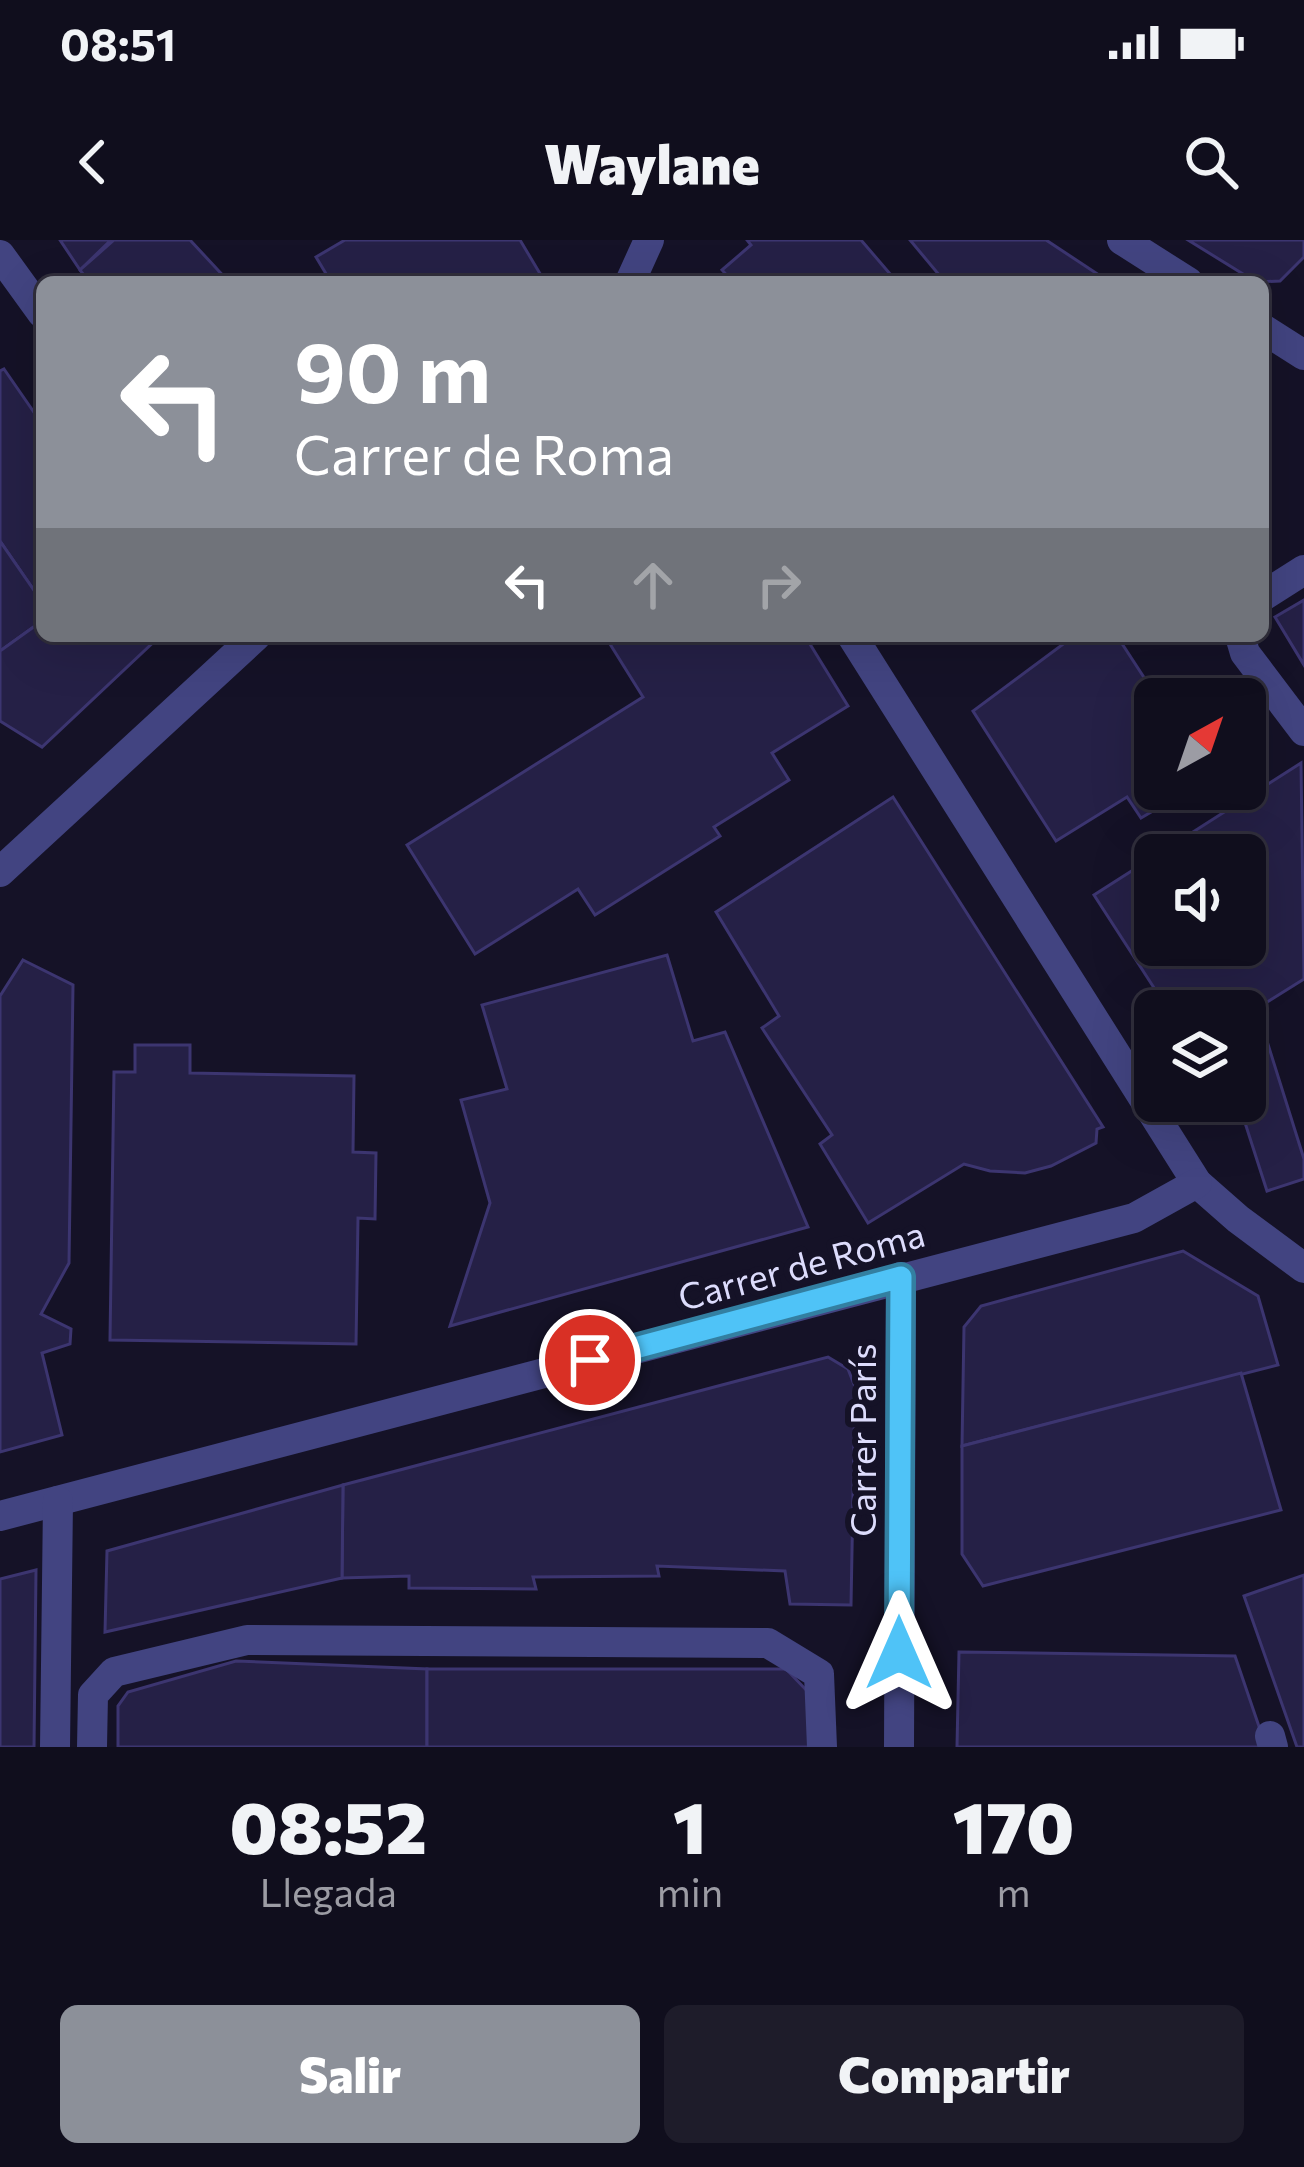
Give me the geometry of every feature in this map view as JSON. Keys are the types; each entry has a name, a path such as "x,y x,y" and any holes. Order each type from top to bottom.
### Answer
{"street":[{"path":"633,276 650,240"},
{"path":"1122,240 1179,276"},
{"path":"0,255 36,305"},
{"path":"1269,333 1304,355"},
{"path":"1269,592 1304,570"},
{"path":"0,872 249,642"},
{"path":"856,642 1197,1183 1304,1268"},
{"path":"1242,642 1245,653 1304,730"},
{"name":"Carrer de Roma","path":"0,1516 1133,1218 1197,1183"},
{"name":"Carrer París","path":"898,1747 901,1277"},
{"path":"55,1747 58,1501"},
{"path":"92,1747 93,1695 114,1672 247,1640 270,1640 768,1643 819,1674 822,1747"}],"building":[{"path":"60,240 111,240 80,270"},
{"path":"114,240 190,240 223,276 84,276 80,270"},
{"path":"345,240 520,240 541,276 327,276 316,257"},
{"path":"747,240 861,240 892,276 728,276 722,270 751,245"},
{"path":"910,240 1046,240 1100,276 940,276"},
{"path":"1188,240 1304,240 1304,257 1280,281 1246,276"},
{"path":"4,369 36,415 36,593 0,541 0,371"},
{"path":"0,541 36,593 36,625 0,651"},
{"path":"1304,600 1304,665 1275,617"},
{"path":"36,625 36,642 154,642 42,747 0,721 0,651"},
{"path":"609,642 809,642 848,706 772,753 789,780 714,827 720,836 595,915 578,889 475,954 407,845 643,697"},
{"path":"1066,642 1121,642 1144,678 1134,678 1134,808 1127,797 1056,841 973,711"},
{"path":"1301,763 1304,979 1266,1003 1266,990 1155,990 1140,966 1266,966 1266,834 1190,834 1227,810 1266,810 1266,785"},
{"path":"893,797 1103,1127 1097,1129 1096,1143 1051,1166 1025,1173 964,1164 868,1223 820,1144 832,1135 762,1028 779,1016 716,912"},
{"path":"1134,869 1134,957 1094,895"},
{"path":"667,955 693,1041 725,1032 808,1227 450,1326 490,1203 461,1100 507,1089 482,1005"},
{"path":"23,960 73,985 69,1263 41,1314 71,1329 70,1344 42,1353 62,1435 0,1452 0,996"},
{"path":"1266,1038 1304,1159 1304,1179 1267,1191 1245,1122 1266,1122"},
{"path":"135,1045 190,1045 190,1073 354,1076 353,1152 376,1153 375,1219 358,1218 356,1344 110,1340 114,1072 135,1072"},
{"path":"1183,1251 1258,1296 1278,1365 962,1446 964,1327 981,1306"},
{"path":"828,1357 848,1369 855,1387 851,1605 790,1604 785,1571 657,1566 659,1576 533,1577 536,1589 409,1588 409,1576 342,1578 343,1485"},
{"path":"1241,1373 1281,1510 983,1586 962,1554 962,1446"},
{"path":"343,1485 342,1578 105,1632 107,1551"},
{"path":"36,1570 34,1747 0,1747 0,1579"},
{"path":"1304,1575 1304,1747 1297,1747 1244,1596"},
{"path":"959,1652 1235,1656 1266,1747 957,1747"},
{"path":"236,1661 427,1669 427,1747 118,1747 118,1706 128,1692"},
{"path":"427,1669 786,1669 811,1695 810,1747 427,1747"}],"route":[{"path":"590,1360 901,1277 899,1653"}]}
